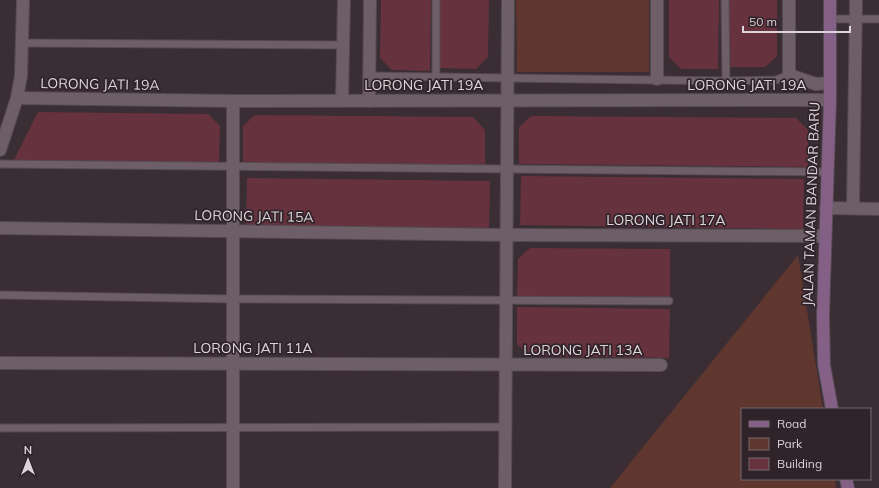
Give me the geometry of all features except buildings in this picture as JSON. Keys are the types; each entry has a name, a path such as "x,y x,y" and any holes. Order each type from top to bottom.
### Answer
{"street":[{"path":"0,150 17,98 22,76 24,43 23,0"},
{"path":"342,100 344,0"},
{"path":"369,100 370,0"},
{"path":"505,488 508,0"},
{"path":"657,0 657,79"},
{"path":"789,0 789,76 816,84 829,83"},
{"name":"JALAN TAMAN BANDAR BARU","path":"830,0 830,100 823,315 824,365 832,408"},
{"path":"853,208 856,0"},
{"name":"LORONG JATI 19A","path":"17,98 233,100 830,100"},
{"path":"233,100 233,488"},
{"path":"826,208 879,209"},
{"name":"LORONG JATI 15A","path":"0,228 507,235"},
{"name":"LORONG JATI 17A","path":"507,235 825,236"},
{"name":"LORONG JATI 11A","path":"0,363 506,365"},
{"name":"LORONG JATI 13A","path":"506,365 661,365"}],"lane":[{"path":"436,0 436,76"},
{"path":"725,0 726,81"},
{"path":"830,19 879,19"},
{"path":"24,43 343,46"},
{"path":"369,76 726,81 776,80 789,76"},
{"path":"0,164 827,172"},
{"path":"0,295 233,299 669,301"},
{"path":"0,428 233,426 505,427"}],"green space":[{"path":"516,0 649,0 649,72 517,72"},
{"path":"798,255 823,408 741,408 741,480 835,480 836,488 610,488"}]}
